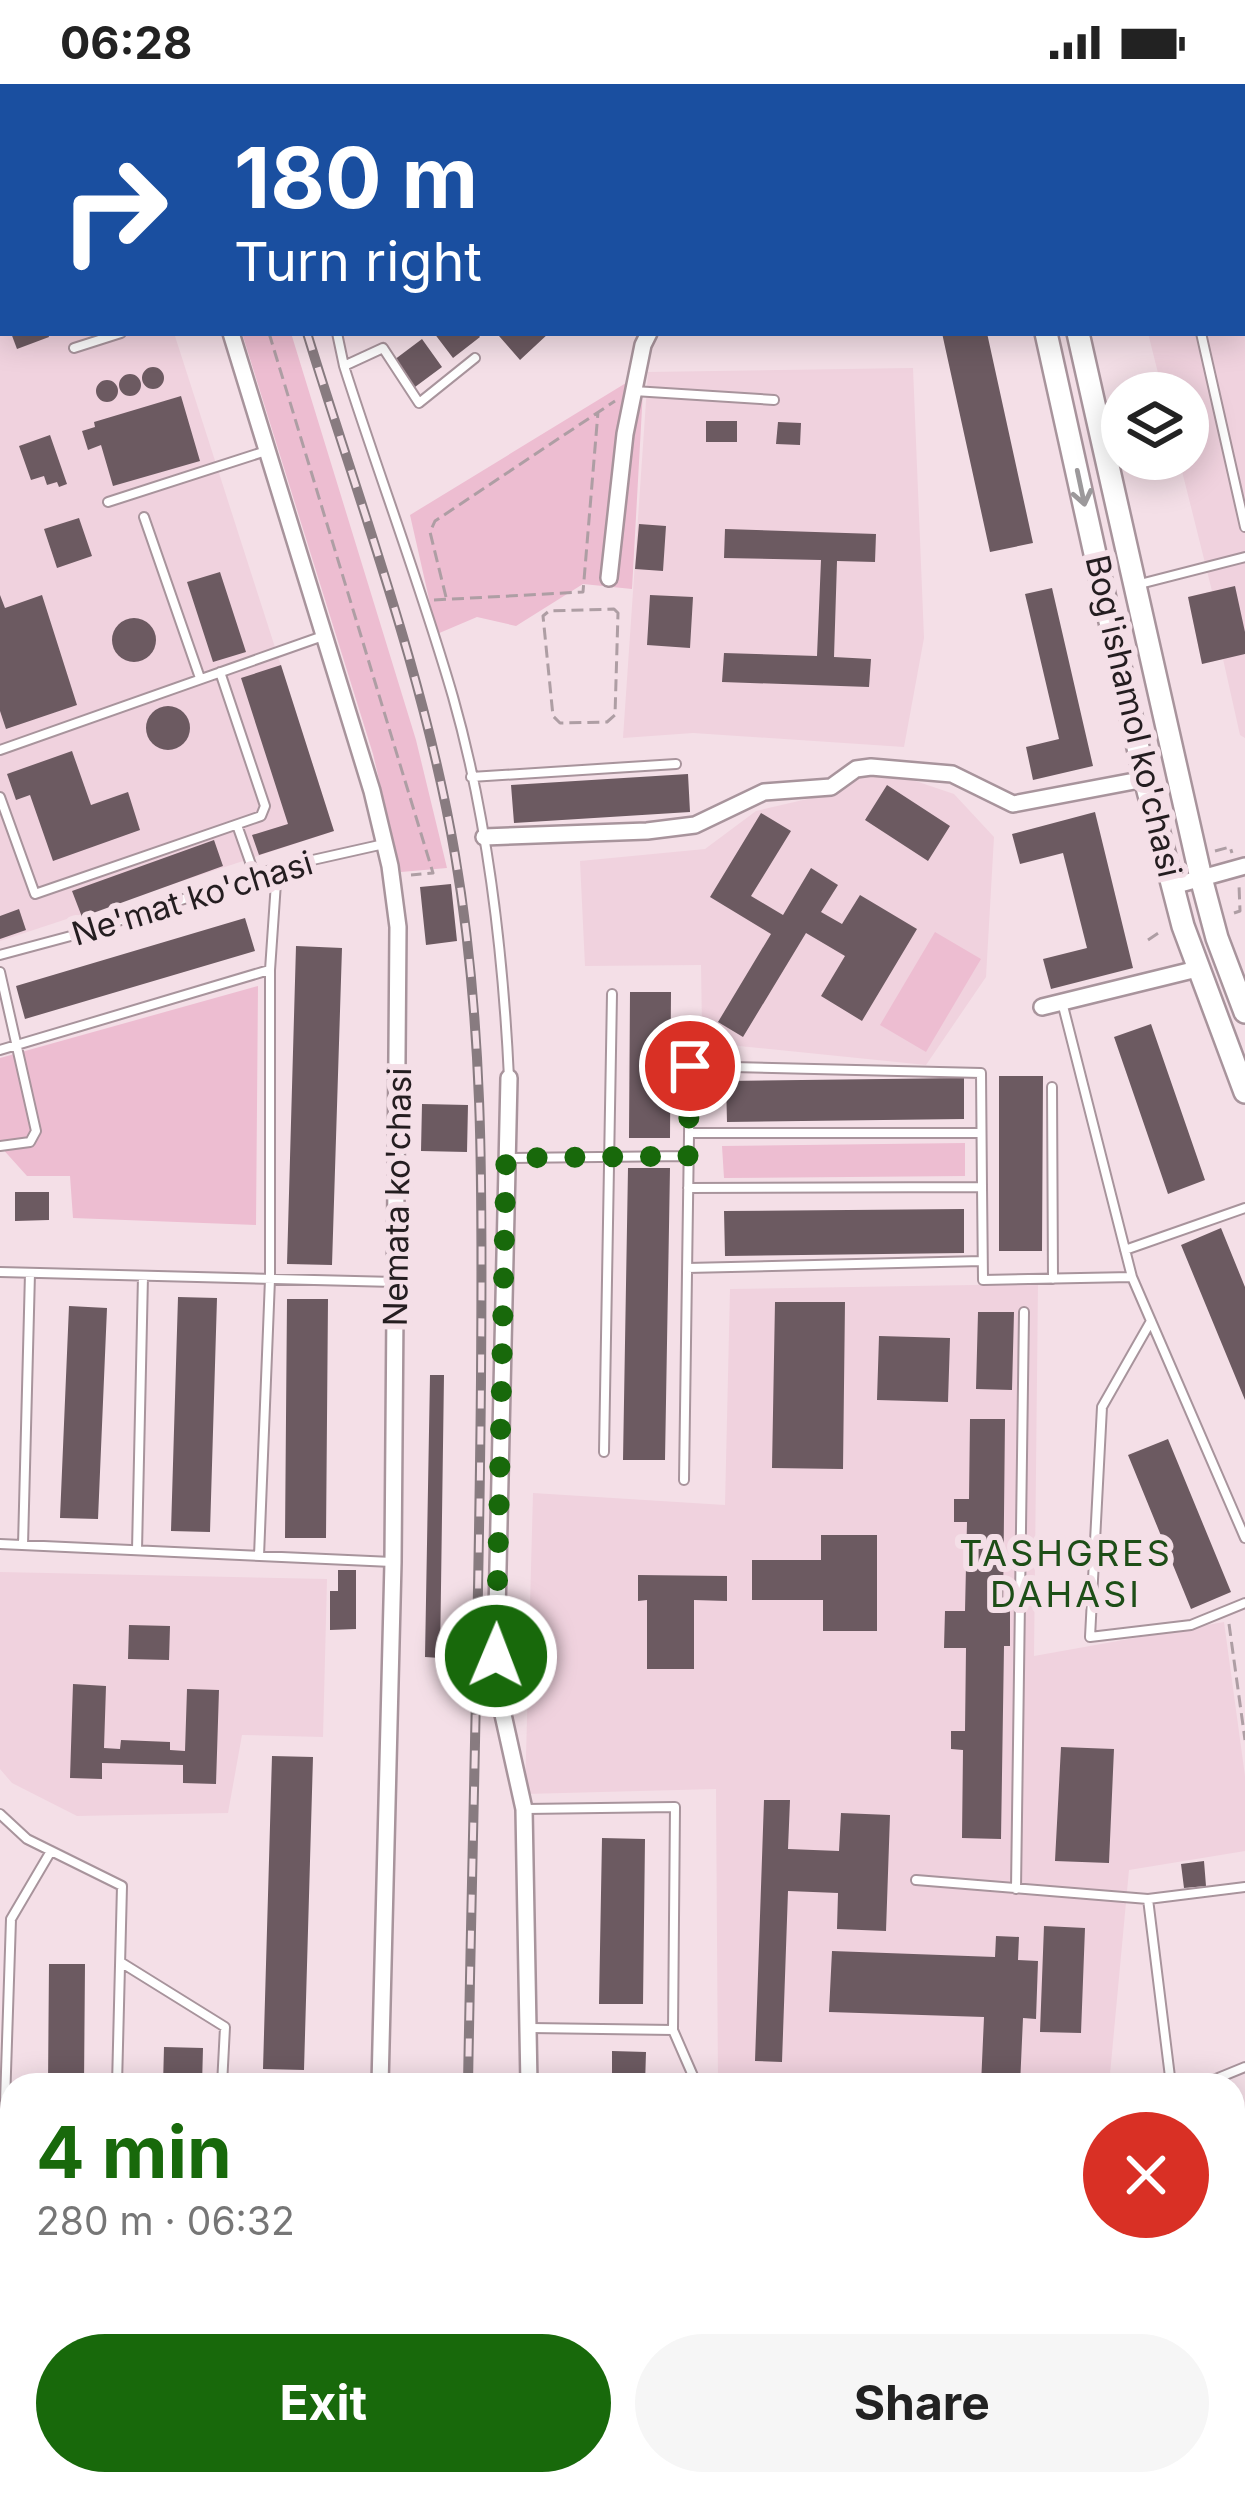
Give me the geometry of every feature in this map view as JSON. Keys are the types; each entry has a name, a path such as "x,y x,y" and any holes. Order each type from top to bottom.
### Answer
{"main road":[{"name":"Bog'ishamol ko'chasi","path":"1078,336 1101,436"},
{"name":"Bog'ishamol ko'chasi","path":"1047,338 1173,886 1197,969 1245,1092"},
{"path":"1071,444 1101,436"},
{"name":"Bog'ishamol ko'chasi","path":"1111,480 1201,878 1245,1012"}],"street":[{"name":"Nemata ko'chasi","path":"232,336 386,844 400,957 393,1562 380,2073"},
{"path":"609,578 633,391 648,336"},
{"path":"484,837 694,825 764,792 831,787 856,769 871,767 952,774 1013,804 1145,779"},
{"path":"1173,886 1245,866"},
{"path":"1042,1007 1197,969"},
{"path":"508,1078 496,1656 500,1701 524,1809 529,2073"}],"lane":[{"path":"74,348 112,336"},
{"path":"338,336 454,698 484,837 505,1000 508,1078"},
{"path":"1203,336 1245,527"},
{"path":"344,366 383,348 419,403 475,358"},
{"path":"633,391 774,400"},
{"path":"108,502 268,451"},
{"path":"144,517 200,679"},
{"path":"1135,585 1245,557"},
{"path":"0,750 325,635"},
{"path":"0,797 35,894 261,816 265,806 220,672"},
{"path":"471,777 676,764"},
{"path":"237,825 255,876"},
{"name":"Ne'mat ko'chasi","path":"0,955 277,868 386,844"},
{"path":"259,1556 270,1279 270,970 277,868"},
{"path":"0,1049 270,970"},
{"path":"0,972 36,1131 30,1142 0,1146"},
{"path":"604,1452 612,994"},
{"path":"1062,1002 1132,1277 1245,1538"},
{"path":"684,1480 690,1066 981,1073 982,1280 1132,1277"},
{"path":"1052,1087 1053,1279"},
{"path":"689,1133 980,1133"},
{"path":"506,1158 688,1156"},
{"path":"688,1188 982,1187"},
{"path":"1125,1250 1245,1208"},
{"path":"687,1268 982,1261"},
{"path":"0,1273 397,1282"},
{"path":"23,1545 30,1273"},
{"path":"136,1550 142,1276"},
{"path":"1016,1889 1024,1312"},
{"path":"1151,1322 1102,1407 1090,1636 1192,1625 1245,1603"},
{"path":"0,1544 393,1562"},
{"path":"524,1809 675,1807 674,2030 692,2073"},
{"path":"0,1814 27,1839 122,1886 117,2073"},
{"path":"8,2073 11,1919 51,1851"},
{"path":"916,1880 1148,1898 1245,1887"},
{"path":"1148,1898 1170,2073"},
{"path":"120,1962 224,2026 222,2073"},
{"path":"530,2028 674,2030"}],"path":[{"path":"269,336 433,873 392,876"},
{"path":"446,599 430,526 633,391"},
{"path":"421,600 583,592 598,412"},
{"path":"614,609 618,613 614,715 607,722 560,723 553,716 543,616 548,611 585,610 614,609"},
{"path":"1215,851 1230,848"},
{"path":"1232,913 1240,911"},
{"path":"1148,940 1160,932"},
{"path":"1228,1610 1245,1740"}],"shaded area":[{"path":"0,336 175,336 334,831 0,941"},
{"path":"243,336 292,336 416,740 447,868 401,872 373,754"},
{"path":"1149,336 1245,336 1245,738 1240,735 1223,659 1202,664 1188,597 1212,591 1184,480 1209,480 1209,372 1158,372"},
{"path":"913,368 924,638 904,747 693,733 623,738 648,372"},
{"path":"644,372 632,589 583,584 516,626 477,617 437,634 410,515"},
{"path":"880,769 954,794 994,837 986,977 926,1065 729,1045 702,1029 701,965 585,966 580,861 705,849 756,811 816,797"},
{"path":"935,932 981,959 926,1052 880,1025"},
{"path":"258,986 256,1225 73,1218 70,1176 27,1176 0,1146 0,1058"},
{"path":"965,1143 965,1176 724,1178 722,1146"},
{"path":"1038,1284 1034,1656 1224,1622 1245,1776 1245,1851 1129,1870 1110,2073 718,2073 716,1789 525,1794 533,1493 725,1505 730,1289"},
{"path":"0,1572 327,1579 323,1737 242,1735 228,1813 77,1816 12,1783 0,1769"}],"building":[{"path":"12,336 49,336 49,337 17,349"},
{"path":"436,336 479,336 480,337 453,358"},
{"path":"499,336 546,336 520,360"},
{"path":"943,336 988,336 1033,543 990,552"},
{"path":"422,339 442,367 415,387 394,360"},
{"path":"153,367 164,378 153,389 142,378"},
{"path":"130,374 141,385 130,396 119,385"},
{"path":"107,380 118,391 107,402 96,391"},
{"path":"181,396 200,461 113,486 101,445 88,450 82,431 95,427 94,422"},
{"path":"706,421 737,421 737,442 706,442"},
{"path":"778,422 801,423 800,445 776,444"},
{"path":"50,435 67,484 59,487 57,482 47,485 44,476 31,480 19,446"},
{"path":"79,518 92,556 57,568 44,529"},
{"path":"639,524 666,526 663,571 635,569"},
{"path":"725,529 876,534 875,562 837,561 834,657 871,659 869,687 722,682 724,653 817,656 821,560 724,558"},
{"path":"220,572 246,652 213,662 187,582"},
{"path":"1235,586 1245,654 1202,664 1188,597"},
{"path":"1052,588 1093,766 1033,780 1026,747 1059,739 1025,594"},
{"path":"0,595 5,608 42,595 77,705 6,729 0,711"},
{"path":"650,595 693,597 690,648 647,645"},
{"path":"134,618 150,624 156,640 150,656 134,662 118,656 112,640 118,624"},
{"path":"281,665 334,831 259,855 252,835 288,824 241,678"},
{"path":"168,706 184,712 190,728 184,744 168,750 152,744 146,728 152,712"},
{"path":"72,751 91,805 128,792 140,830 53,861 30,795 16,800 7,774"},
{"path":"688,774 690,812 514,823 511,785"},
{"path":"887,785 950,826 928,861 865,820"},
{"path":"1095,812 1133,968 1051,989 1043,959 1087,948 1063,853 1020,864 1012,834"},
{"path":"761,813 791,831 751,896 783,915 811,868 838,885 821,912 842,924 860,895 917,929 862,1021 821,996 845,956 806,933 743,1037 718,1022 771,934 710,897"},
{"path":"214,840 223,866 82,917 72,891"},
{"path":"451,884 457,941 426,945 420,887"},
{"path":"19,909 26,930 0,939 0,916"},
{"path":"245,918 255,951 25,1019 16,986"},
{"path":"296,946 342,948 332,1265 287,1264"},
{"path":"630,992 671,992 670,1138 629,1138"},
{"path":"1151,1024 1205,1180 1168,1194 1114,1037"},
{"path":"999,1076 1043,1076 1042,1251 999,1251"},
{"path":"964,1078 964,1119 727,1122 726,1081"},
{"path":"422,1104 468,1105 467,1152 421,1151"},
{"path":"628,1168 670,1168 665,1460 623,1460"},
{"path":"15,1192 49,1192 49,1220 15,1221"},
{"path":"964,1209 964,1253 725,1256 724,1211"},
{"path":"1221,1228 1245,1287 1245,1400 1181,1245"},
{"path":"178,1297 217,1298 210,1532 171,1531"},
{"path":"287,1299 328,1299 326,1538 285,1538"},
{"path":"775,1302 845,1302 843,1469 772,1468"},
{"path":"69,1306 107,1308 98,1519 60,1518"},
{"path":"978,1312 1014,1312 1012,1390 976,1389"},
{"path":"879,1336 950,1338 948,1402 877,1400"},
{"path":"430,1375 444,1375 440,1658 425,1657"},
{"path":"970,1419 1005,1419 1003,1610 1010,1610 1010,1646 1004,1646 1001,1839 962,1838 963,1750 951,1749 951,1731 965,1731 966,1648 944,1648 945,1611 965,1611 967,1522 954,1522 954,1499 969,1499"},
{"path":"1168,1439 1231,1592 1191,1609 1128,1455"},
{"path":"821,1535 877,1535 877,1631 823,1631 823,1600 752,1600 752,1560 821,1560"},
{"path":"338,1570 356,1570 356,1629 330,1630 330,1591 338,1591"},
{"path":"638,1575 727,1576 727,1601 694,1600 694,1669 647,1669 647,1600 638,1601"},
{"path":"129,1625 170,1626 169,1660 128,1659"},
{"path":"73,1684 106,1686 104,1748 120,1749 121,1740 170,1742 170,1750 185,1751 187,1689 219,1690 216,1784 183,1783 183,1765 102,1763 102,1779 70,1778"},
{"path":"1061,1747 1114,1749 1109,1863 1055,1861"},
{"path":"272,1756 313,1757 304,2070 263,2069"},
{"path":"764,1800 790,1800 788,1849 839,1851 841,1813 890,1815 886,1931 837,1929 838,1893 788,1891 782,2062 755,2061"},
{"path":"602,1838 645,1839 643,2004 599,2004"},
{"path":"1204,1861 1206,1886 1184,1888 1181,1864"},
{"path":"1044,1926 1085,1928 1081,2033 1040,2032"},
{"path":"996,1936 1019,1937 1018,1960 1038,1961 1036,2019 1023,2018 1021,2073 982,2073 984,2017 829,2012 832,1951 995,1957"},
{"path":"49,1964 85,1964 84,2073 48,2073"},
{"path":"164,2047 203,2048 202,2073 163,2073"},
{"path":"612,2051 646,2052 645,2073 612,2073"}],"railway":[{"path":"308,336 427,723 455,855 472,986 480,1117 481,1313 468,2073"}],"district":[{"name":"TASHGRES DAHASI","path":"1066,1574"}],"route":[{"path":"496,1656 506,1158 688,1156 690,1066"}]}
